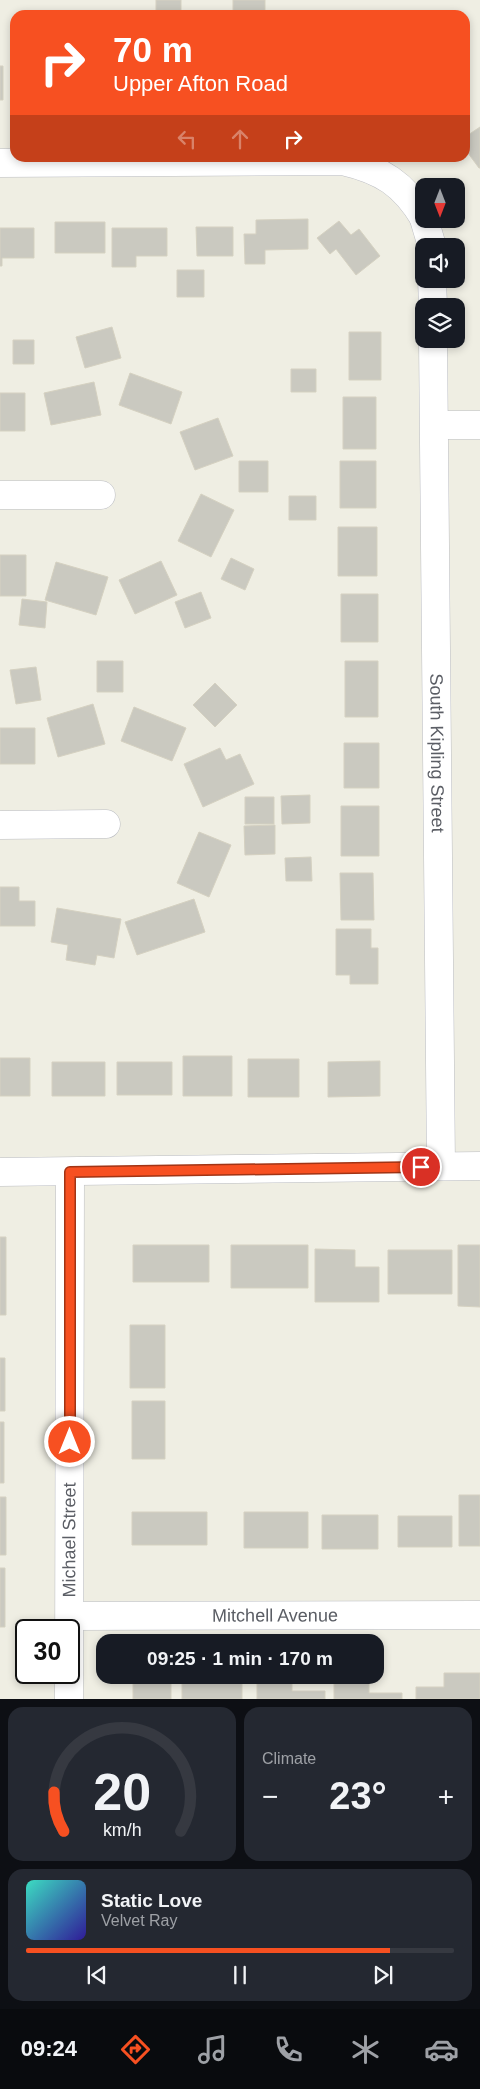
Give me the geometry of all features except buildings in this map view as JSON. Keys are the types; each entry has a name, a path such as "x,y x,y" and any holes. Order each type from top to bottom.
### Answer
{"street":[{"path":"0,163 172,162"},
{"path":"347,162 380,172 401,188 415,202"},
{"name":"South Kipling Street","path":"433,348 440,1166"},
{"path":"434,425 480,425"},
{"path":"0,495 100,495"},
{"path":"0,825 106,824"},
{"path":"0,1172 480,1166"},
{"name":"Michael Street","path":"68,1699 70,1616 70,1172"},
{"name":"Mitchell Avenue","path":"70,1616 480,1615"}],"route":[{"path":"70,1442 70,1172 421,1167"}]}
